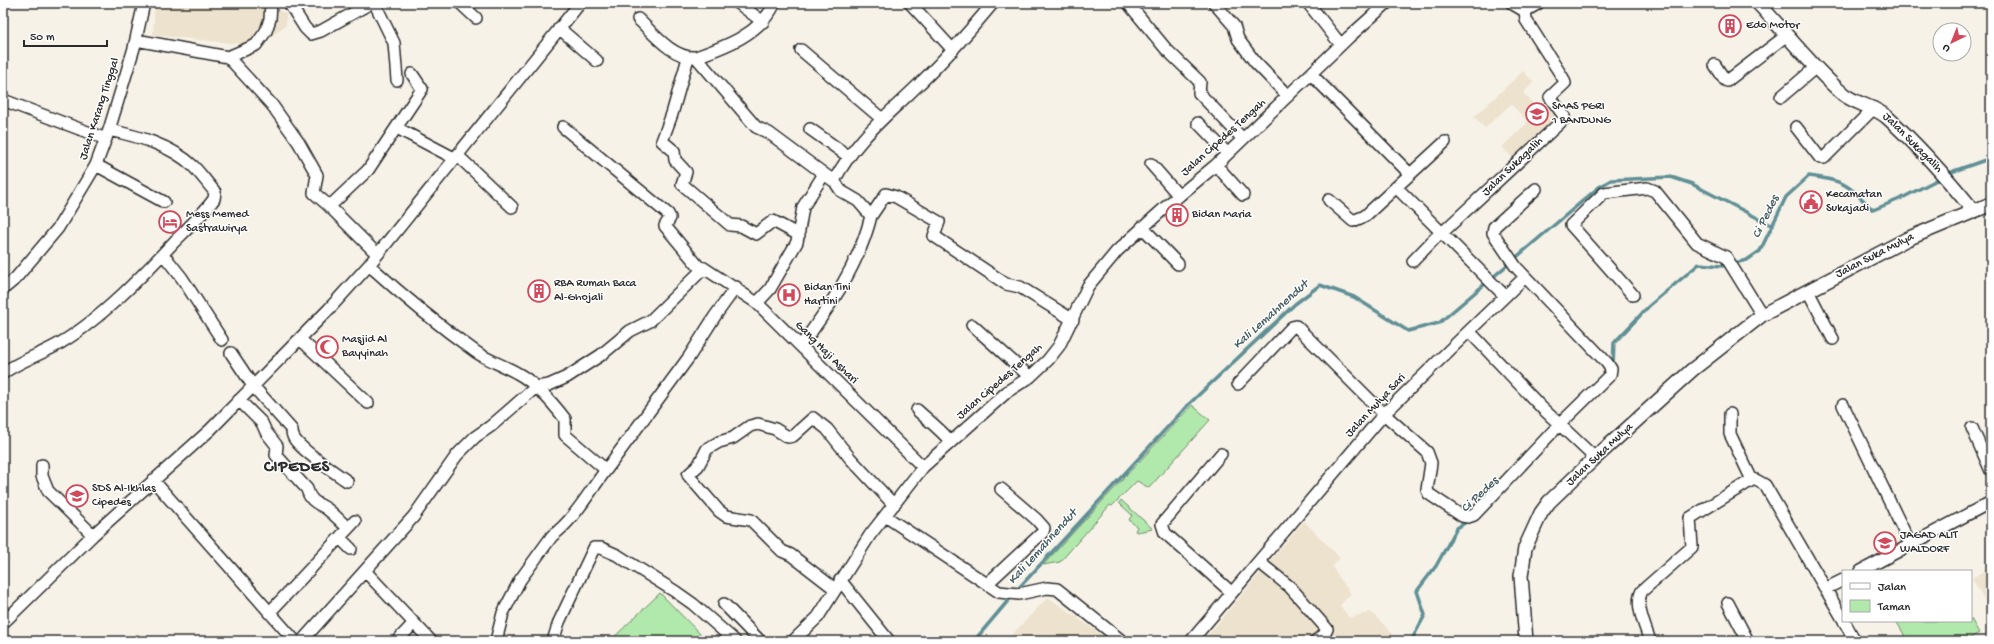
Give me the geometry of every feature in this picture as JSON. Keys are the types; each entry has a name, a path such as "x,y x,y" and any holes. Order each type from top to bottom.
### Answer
{"street":[{"name":"Jalan Karang Tinggal","path":"3,289 15,279 58,228 96,165 136,40 144,3"},
{"path":"136,40 228,57 256,45 266,32 270,19 271,3"},
{"path":"289,3 305,28 311,34 321,31 371,3"},
{"path":"377,3 382,20 394,43 397,80"},
{"path":"460,3 476,18"},
{"path":"3,623 94,535 210,430 300,339 368,265 580,3"},
{"path":"738,3 763,22"},
{"path":"692,58 718,49 754,31 763,22 775,3"},
{"path":"910,3 953,50"},
{"path":"834,181 848,156 882,119 953,50 993,3"},
{"path":"1128,3 1166,49 1200,82 1199,93 1243,139"},
{"path":"1214,3 1234,26 1238,39 1255,62 1288,96"},
{"path":"1308,3 1341,45"},
{"name":"Jalan Cipedes Tengah","path":"793,641 805,637 870,535 923,467 1008,391 1030,377 1048,360 1059,346 1088,286 1099,271 1142,228 1216,165 1387,3"},
{"path":"1513,3 1525,10 1537,3"},
{"name":"Jalan Sukagalih","path":"1758,3 1816,67 1849,99 1874,108 1888,118 1944,176 1973,210"},
{"name":"Jalan Sukagalih","path":"1441,233 1564,119 1564,116 1550,98 1564,83 1563,78 1526,20 1525,10"},
{"path":"638,19 669,47 692,58 756,127 769,133 834,181 842,192 858,201 871,216"},
{"path":"559,28 597,61"},
{"path":"1715,65 1727,81 1787,35"},
{"path":"801,50 882,119"},
{"path":"228,57 272,105 299,143 317,175 315,195 330,206 377,254"},
{"path":"692,58 662,141 674,151 674,160 686,172 682,184 730,225 741,226 756,234 770,222 776,222 799,235"},
{"path":"1781,97 1816,67"},
{"path":"330,206 368,170 422,89 412,74"},
{"path":"1312,74 1410,174"},
{"path":"3,100 107,134 130,135 167,149 193,166 215,192 214,199 206,210 115,301 63,342 26,360 3,374"},
{"path":"1796,127 1820,158 1824,158 1874,108"},
{"path":"1198,123 1227,153"},
{"name":"Gang Haji Ashari","path":"563,127 668,214 670,218 665,226 699,267 704,268 736,287 757,303 923,467"},
{"path":"397,128 455,157 512,207"},
{"path":"810,129 848,156"},
{"path":"1329,200 1353,221 1365,216 1445,142"},
{"path":"1151,164 1179,196"},
{"path":"96,165 164,202"},
{"path":"1216,165 1243,195"},
{"path":"757,303 770,289 799,235 803,207 824,174"},
{"path":"1396,187 1441,233 1483,272 1505,296"},
{"path":"1633,295 1571,226 1604,193 1648,188 1652,190 1700,245 1726,258 1735,270 1762,315"},
{"path":"1238,384 1294,325 1384,414 1427,452 1431,463 1427,490 1454,510 1468,518 1474,515 1559,425 1606,380 1610,375 1611,370 1525,277 1493,234 1494,228 1536,189"},
{"path":"801,346 832,304 846,279 871,216 886,194 896,197 939,222 934,236 954,250 1006,284 1020,287 1072,320"},
{"name":"Jalan Suka Mulya","path":"1526,641 1520,576 1524,548 1541,513 1550,502 1595,458 1692,370 1762,315 1907,239 1973,210 1991,204"},
{"path":"1142,228 1178,264"},
{"path":"1413,261 1441,233"},
{"path":"163,254 182,278 222,340"},
{"path":"368,265 408,300 474,351 488,360 516,372 536,387 565,419 565,435 606,470"},
{"path":"302,641 414,516 457,455 475,437 491,426 536,387 549,385 568,377 601,355 630,331 645,325 704,268"},
{"name":"Jalan Mulya Sari","path":"1191,641 1231,592 1259,562 1384,414 1525,277"},
{"path":"496,641 503,613 520,580 552,536 567,522 606,470 689,357 715,316 736,287"},
{"path":"1808,291 1833,339"},
{"path":"972,325 1030,377"},
{"path":"1469,330 1559,425 1595,458"},
{"path":"300,339 368,403"},
{"path":"231,353 253,386 292,430 292,436 317,459 347,481"},
{"path":"239,400 262,423 266,432 277,446 276,455 307,489 308,495 320,506 326,508 352,525 269,613"},
{"path":"1843,405 1911,546"},
{"path":"917,410 931,425 940,429 951,442"},
{"path":"1730,414 1730,434 1752,480"},
{"path":"889,641 838,584 791,554 782,551 751,520 726,516 719,511 688,477 688,475 698,466 707,449 719,442 733,438 750,426 758,424 775,429 788,437 793,436 813,418 827,429 850,458 894,505"},
{"path":"1972,428 1991,471"},
{"path":"1221,454 1162,524 1166,533 1231,592"},
{"path":"42,465 42,476 48,491 94,535"},
{"path":"153,480 295,641"},
{"path":"1650,641 1642,614 1640,596 1642,591 1692,547 1690,518 1752,480 1756,480 1765,485 1827,588 1842,616"},
{"path":"987,584 1043,532 1044,528 1036,519 1001,489"},
{"path":"1863,570 1911,546 1991,502"},
{"path":"885,516 999,592 1019,594 1047,588 1057,589 1122,641"},
{"path":"340,538 352,549"},
{"path":"553,641 559,622 594,548 601,548 617,555 676,592 693,604 735,641"},
{"path":"1259,562 1290,587 1327,629 1324,635 1315,641"},
{"path":"365,571 413,624 432,641"},
{"path":"1827,588 1842,580"},
{"path":"1728,603 1748,641"},
{"path":"724,604 760,641"},
{"path":"1845,622 1855,641"},
{"path":"397,641 413,624"}],"shaded area":[{"path":"155,3 278,3 277,10 286,13 286,25 259,46 153,35"},
{"name":"SMAS PGRI 1 BANDUNG","path":"1523,71 1534,82 1523,93 1540,111 1546,106 1558,119 1515,160 1502,147 1528,122 1511,104 1485,128 1474,117"},
{"path":"1304,521 1340,558 1332,567 1351,594 1340,605 1349,618 1371,612 1393,634 1386,641 1203,641"},
{"path":"1991,567 1991,602 1987,605 1972,578"},
{"path":"1048,597 1110,641 1006,641"}],"green space":[{"path":"1192,405 1210,420 1149,488 1137,481 1112,506 1110,505 1060,562 1043,565"},
{"path":"1121,500 1153,529 1137,532 1135,531 1137,527 1129,520 1132,515 1119,503"},
{"path":"660,593 707,641 610,641"},
{"path":"1972,621 1979,633 1965,641 1908,641 1897,622 1972,622"}],"waterway":[{"name":"Ci Pedes","path":"1613,366 1614,343 1649,306 1699,264 1722,266 1747,260 1760,251 1786,197 1809,176 1831,180 1845,185 1857,194 1873,210 1902,198 1954,171 1991,158"},
{"name":"Kali Lemahnendut","path":"1016,591 1188,405 1295,304 1320,285 1354,297 1408,331 1439,323 1599,187 1611,180 1671,177 1692,184 1773,226"},
{"name":"Ci Pedes","path":"1411,641 1425,615 1417,591 1436,566 1457,528 1469,520"},
{"name":"Kali Lemahnendut","path":"974,641 1012,596"}],"place":[{"name":"Edo Motor","path":"1730,26"},
{"name":"SMAS PGRI 1 BANDUNG","path":"1537,114"},
{"name":"Kecamatan Sukajadi","path":"1811,202"},
{"name":"Bidan Maria","path":"1177,215"},
{"name":"Mess Memed Sastrawirya","path":"170,222"},
{"name":"RBA Rumah Baca Al-Ghojali","path":"539,291"},
{"name":"Bidan Tini Hartini","path":"789,295"},
{"name":"Masjid Al Bayyinah","path":"327,347"},
{"name":"SDS Al-Ikhlas Cipedes","path":"77,496"},
{"name":"JAGAD ALIT WALDORF","path":"1885,543"}],"district":[{"name":"CIPEDES","path":"297,468"}]}
